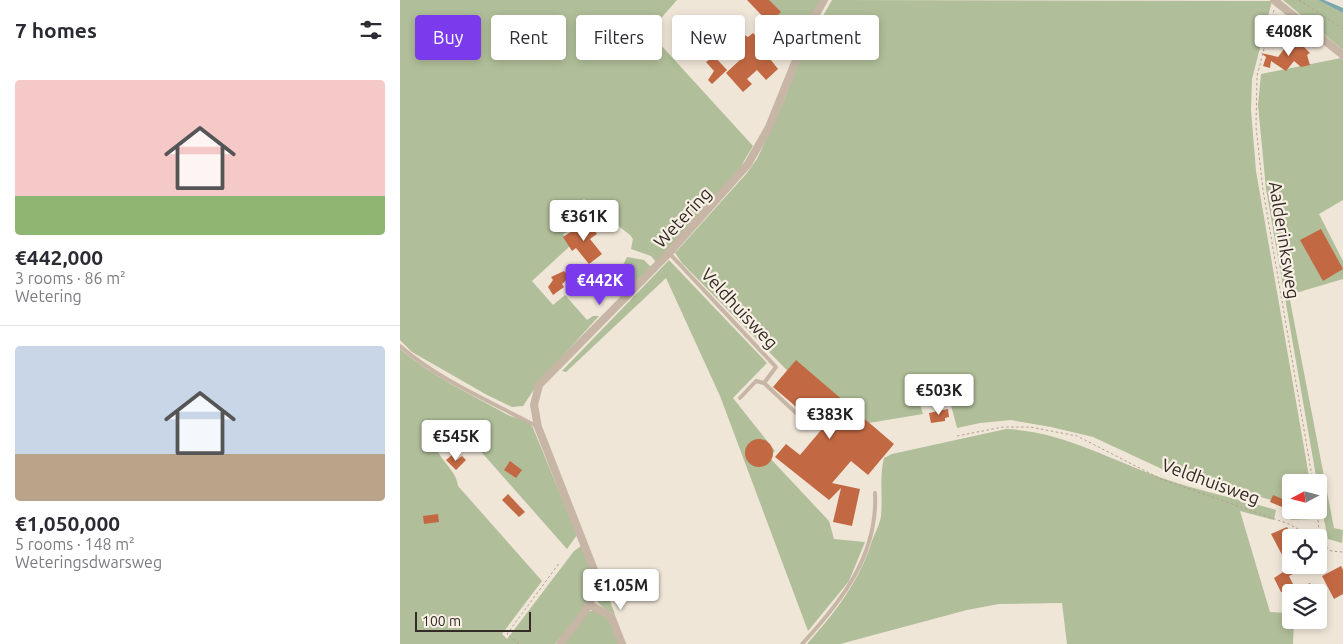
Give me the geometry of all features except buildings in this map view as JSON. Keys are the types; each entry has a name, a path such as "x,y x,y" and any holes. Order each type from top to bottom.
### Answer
{"street":[{"name":"Wetering","path":"560,644 590,605 595,594 596,575 534,415 535,395 547,374 669,253 726,191 756,152 811,23 824,0"},
{"path":"1275,1 1343,55"},
{"path":"590,605 611,616 622,644"}],"lane":[{"name":"Veldhuisweg","path":"669,253 776,366 764,383"},
{"path":"400,346 415,359 451,380 538,426"},
{"path":"740,398 756,381 764,383 812,428"},
{"path":"802,644 837,602 859,571 876,514 875,493"}],"path":[{"path":"1299,0 1343,28"},
{"name":"Aalderinksweg","path":"1275,1 1257,76 1256,127 1263,190 1311,474"},
{"name":"Veldhuisweg","path":"956,436 1003,427 1030,428 1077,436 1161,478 1289,524 1298,529"},
{"path":"1327,547 1332,551 1343,552"},
{"path":"519,644 506,634 560,562"}],"green space":[{"path":"400,0 677,0 662,17 662,15 576,15 576,60 662,60 662,46 672,57 672,60 675,60 753,146 735,176 656,262 651,256 631,249 633,239 630,235 584,199 577,204 590,219 563,234 570,246 532,281 553,305 565,295 587,320 593,316 599,316 539,382 523,406 512,407 487,395 412,352 400,340"},
{"path":"753,0 823,0 814,15 766,15"},
{"path":"832,0 1272,1 1252,79 1251,110 1256,171 1309,474 1282,474 1282,503 1162,469 1093,437 1051,427 1011,420 980,423 957,428 947,390 918,398 923,414 869,423 855,408 826,410 682,263 675,253 746,174 757,159 783,103 800,60 879,60 879,15 823,15"},
{"path":"1283,0 1318,0 1343,13 1343,50"},
{"path":"1341,58 1343,60 1343,200 1319,214 1343,261 1343,279 1289,295 1324,474 1316,474 1266,189 1258,105 1261,74"},
{"path":"627,257 644,260 651,267 619,297 618,275"},
{"path":"669,260 767,363 733,398 775,451 769,457 829,521 834,539 865,542 849,581 808,631 720,396 666,278 566,372 562,371"},
{"path":"400,349 425,368 506,414 524,420 533,428 577,535 567,549 469,438 454,426 435,442 439,454 454,474 458,486 542,581 502,634 507,639 574,551 581,546 593,580 590,597 580,614 555,644 400,644"},
{"path":"1006,429 1027,431 1067,441 1176,483 1276,510 1274,520 1240,511 1270,612 1282,613 1282,629 1294,629 1293,644 1067,644 1062,603 999,604 967,610 840,644 807,644 845,596 860,571 881,516 884,458 892,454"},
{"path":"1328,497 1334,528 1343,530 1342,543 1328,539 1324,519 1328,519"},
{"path":"599,573 615,614 598,602"},
{"path":"594,610 609,618 620,644 564,644 588,612"}],"water":[{"path":"1318,0 1324,0 1343,8 1343,13"}]}
